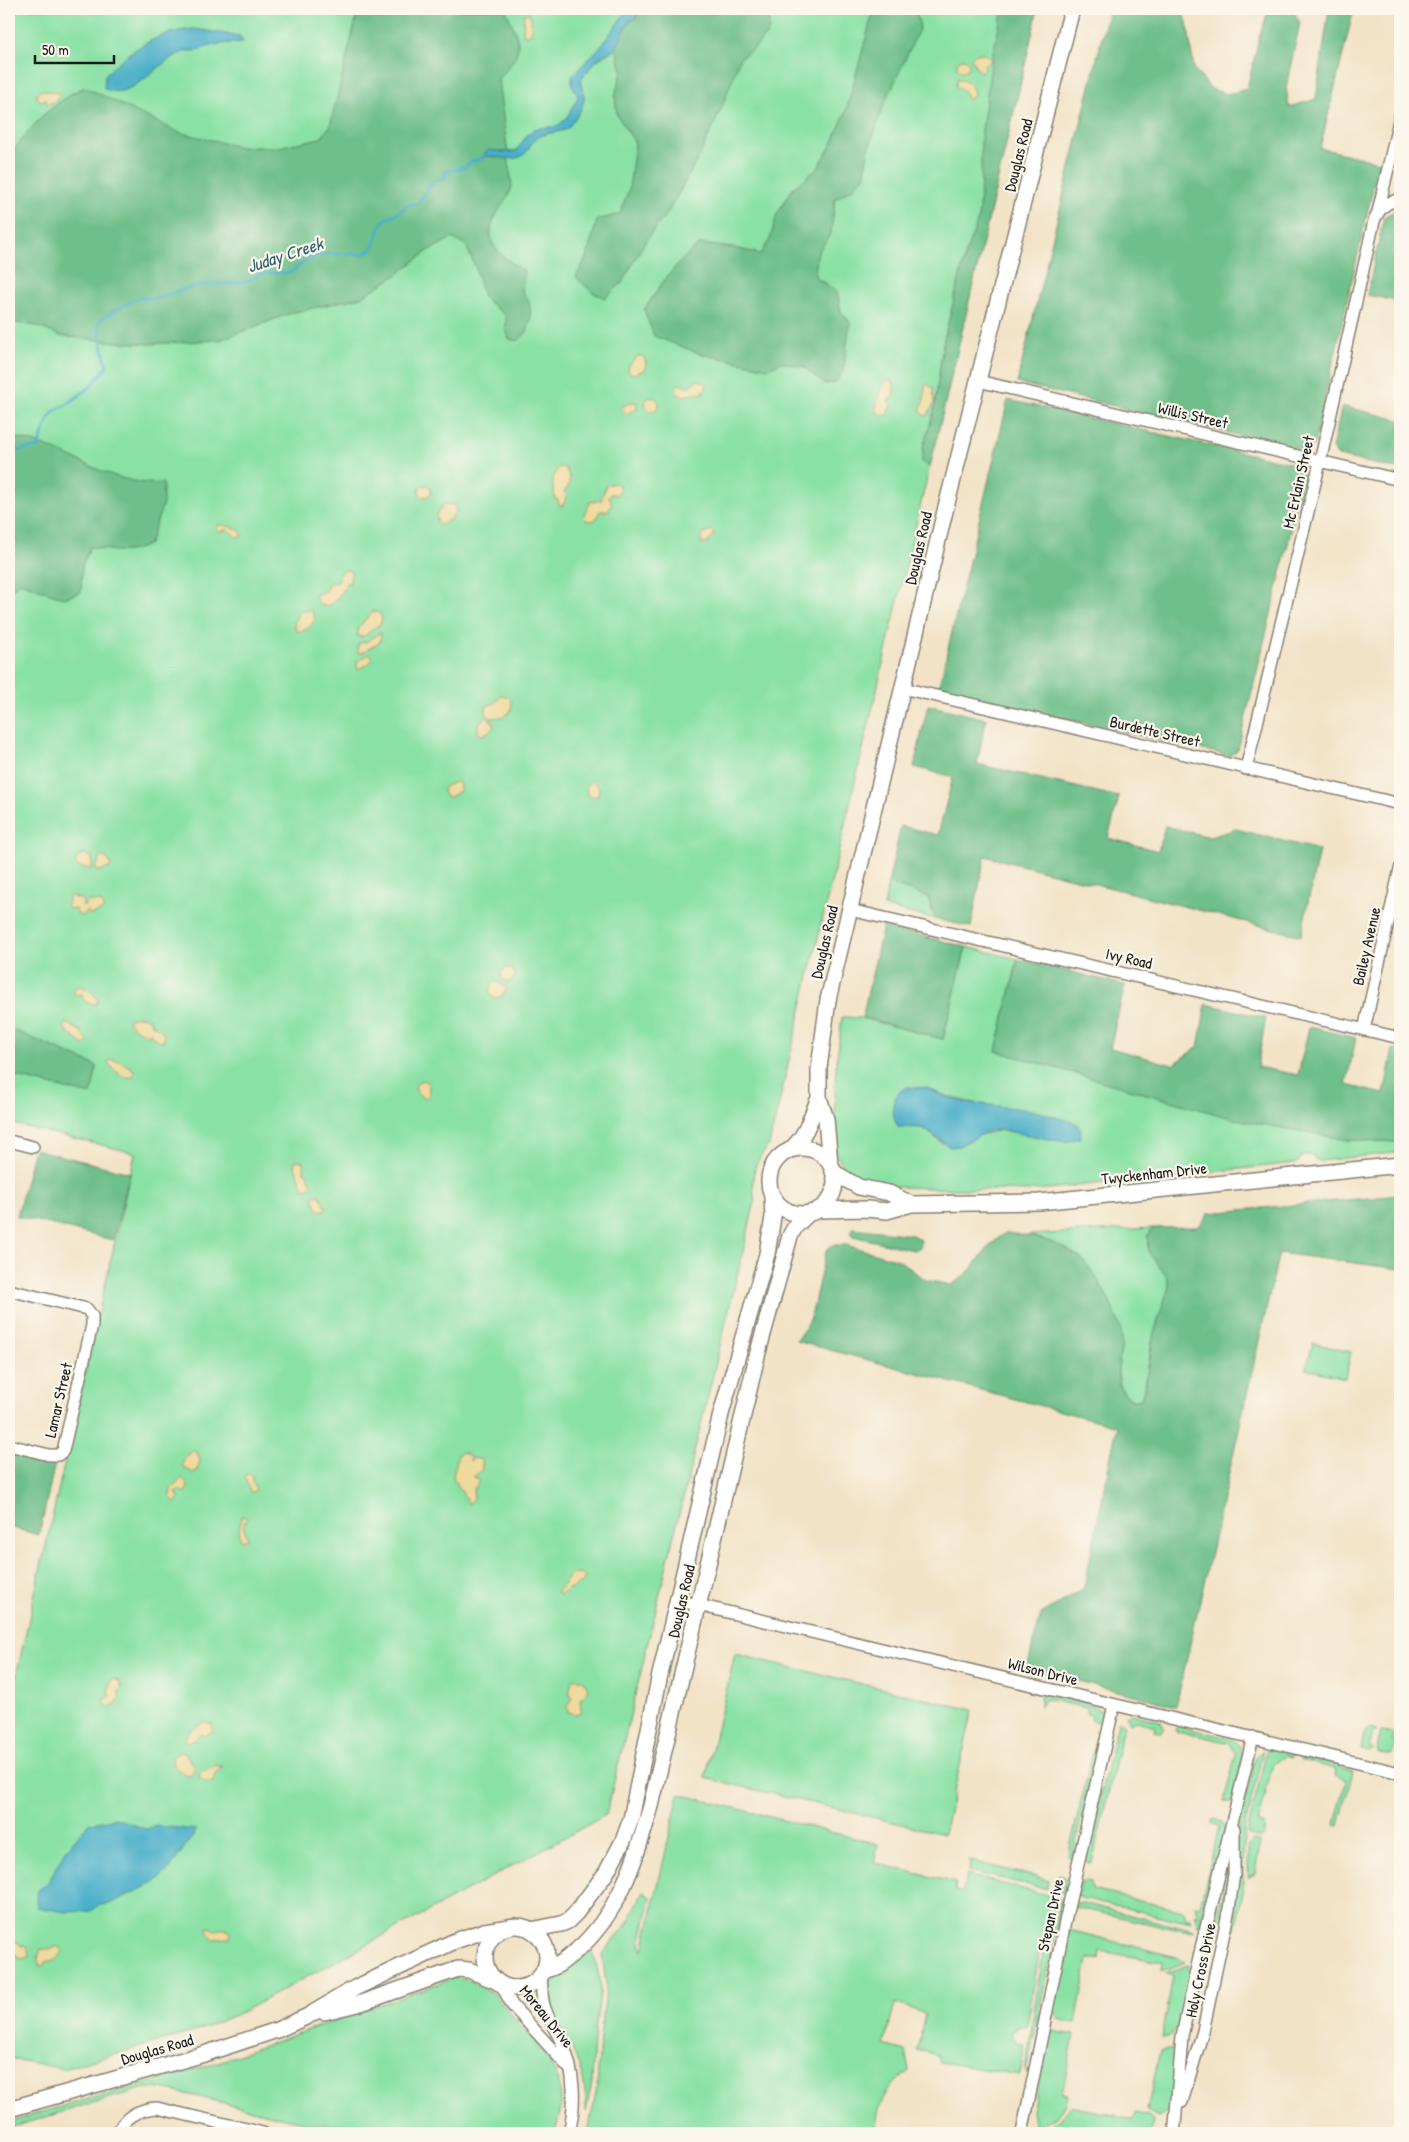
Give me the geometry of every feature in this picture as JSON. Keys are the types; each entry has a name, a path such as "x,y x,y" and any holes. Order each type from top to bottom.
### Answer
{"street":[{"name":"Douglas Road","path":"832,1168 826,1119 819,1098 822,1035 902,688 1072,9"},
{"name":"Mc Erlain Street","path":"1246,768 1381,209 1400,116"},
{"path":"1381,209 1391,201 1400,200"},
{"name":"Willis Street","path":"978,382 1400,480"},
{"name":"Burdette Street","path":"902,688 1400,804"},
{"name":"Bailey Avenue","path":"1364,1030 1400,869"},
{"name":"Ivy Road","path":"850,910 1400,1038"},
{"name":"Douglas Road","path":"790,1150 806,1132 819,1098"},
{"path":"9,1141 33,1147"},
{"path":"808,1149 824,1157 832,1168 835,1183 832,1194 827,1203 814,1212 798,1214 788,1211 779,1205 772,1196 769,1180 773,1164 780,1156 790,1150 808,1149"},
{"name":"Twyckenham Drive","path":"814,1212 866,1209 888,1211 911,1204 955,1205 1039,1202 1400,1165"},
{"name":"Twyckenham Drive","path":"832,1168 859,1187 889,1193 911,1204"},
{"name":"Douglas Road","path":"531,1930 550,1927 568,1921 582,1906 606,1873 623,1841 631,1819 659,1679 721,1414 767,1254 773,1217 772,1196"},
{"name":"Douglas Road","path":"542,1972 554,1968 602,1924 628,1876 640,1844 651,1806 758,1356 788,1243 795,1227 814,1212"},
{"name":"Lamar Street","path":"9,1290 87,1309 92,1316 92,1325 63,1451 58,1455 49,1455 9,1445"},
{"name":"Wilson Drive","path":"677,1600 1400,1773"},
{"name":"Stepan Drive","path":"1022,2133 1066,1917 1114,1705"},
{"name":"Holy Cross Drive","path":"1174,2129 1182,2036 1202,1944 1253,1737"},
{"name":"Holy Cross Drive","path":"1174,2129 1204,2031 1229,1909 1234,1874 1233,1817"},
{"path":"513,1926 531,1930 544,1943 546,1952 542,1972 535,1981 519,1987 499,1982 489,1972 486,1963 486,1952 489,1942 495,1934 504,1928 513,1926"},
{"name":"Douglas Road","path":"10,2109 204,2054 277,2030 308,2016 355,1988 455,1941 484,1931 504,1928"},
{"name":"Douglas Road","path":"308,2016 361,2003 458,1969 469,1970 499,1982"},
{"name":"Moreau Drive","path":"542,1972 543,2002 563,2045 573,2083 574,2102 569,2133"},
{"name":"Moreau Drive","path":"499,1982 512,2005 569,2068"},
{"path":"118,2133 131,2116 143,2110 157,2108 263,2133"}],"green space":[{"path":"9,9 1038,9 769,1145 759,1159 754,1172 755,1202 606,1815 242,2012 200,2030 63,2069 9,2058 9,1707 135,1153 9,1123"},
{"path":"354,9 505,9 515,30 518,46 513,61 498,79 512,186 492,224 491,233 495,248 500,254 524,271 522,291 529,302 531,317 527,332 518,341 509,339 506,328 506,316 483,297 476,269 466,245 452,238 428,251 395,276 361,297 291,313 220,340 150,344 116,342 60,336 37,326 9,322 9,155 42,116 70,94 85,87 178,132 240,147 278,147 321,138 330,126 356,19"},
{"path":"641,9 770,9 768,32 757,46 740,58 724,102 700,155 668,212 646,240 622,283 605,298 592,292 576,277 587,256 597,220 620,214 629,189 635,143 617,115 615,96 622,70 616,48 625,27"},
{"path":"874,9 915,9 920,27 883,107 868,151 864,177 852,189 835,199 831,233 817,254 815,277 837,291 841,312 850,322 843,372 835,383 824,384 804,367 782,362 768,368 701,354 654,336 644,310 676,266 700,244 734,248 761,254 770,239 777,214 793,188 818,168 833,142 846,111"},
{"path":"1003,9 1038,9 930,467 922,462 923,447 934,411 943,343 966,252 978,220 981,180 981,137 992,57"},
{"path":"1109,9 1180,9 1187,22 1194,69 1211,89 1227,94 1247,89 1260,34 1269,9 1292,9 1300,23 1286,87 1289,107 1316,99 1329,9 1354,9 1320,148 1379,162 1314,445 1305,451 1017,383"},
{"path":"1396,210 1400,211 1400,302 1367,295 1384,217"},
{"path":"1008,400 1299,465 1304,478 1238,749 1230,756 938,690"},
{"path":"1342,406 1400,420 1400,470 1338,456 1332,448"},
{"path":"9,437 48,447 104,472 123,478 142,482 163,483 163,504 149,544 127,551 113,551 90,547 82,566 81,592 64,598 20,582 9,592"},
{"path":"928,705 986,719 977,764 1119,797 1108,838 1158,851 1165,826 1210,837 1236,829 1319,850 1301,936 985,856 971,927 935,919 928,897 888,883 901,826 938,835 953,777 914,767"},
{"path":"888,883 928,897 935,919 884,907"},
{"path":"883,926 966,947 943,1039 862,1018"},
{"path":"966,947 1018,959 996,1051 1348,1140 1400,1142 1400,1152 1319,1161 1315,1159 1314,1155 1302,1156 1297,1163 1027,1191 900,1187 870,1184 855,1176 842,1166 836,1152 834,1134 836,1066 842,1017 862,1018 943,1039","holes":["927,1088 943,1095 975,1103 1059,1118 1042,1137 1002,1130 942,1143 923,1128 913,1127"]},
{"path":"1018,959 1125,985 1110,1048 1173,1065 1198,1047 1206,1004 1266,1018 1257,1067 1298,1075 1309,1027 1356,1038 1346,1085 1384,1094 1393,1049 1400,1051 1400,1142 1348,1140 1234,1119 996,1051"},
{"path":"9,1028 97,1066 91,1095 9,1075"},
{"path":"34,1149 130,1173 113,1240 17,1216"},
{"path":"1400,1195 1400,1269 1279,1253 1176,1706 1027,1668 1041,1614 1084,1588 1117,1426 796,1341 811,1317 826,1250 832,1245 846,1245 899,1260 925,1280 951,1285 966,1274 991,1245 1005,1233 1025,1235 1054,1243 1072,1252 1094,1274 1111,1304 1120,1326 1122,1340 1118,1378 1120,1387 1134,1401 1141,1399 1146,1384 1153,1336 1169,1286 1167,1277 1149,1253 1147,1236 1153,1228 1198,1227 1209,1213"},
{"path":"853,1228 912,1235 921,1240 919,1248 913,1250 853,1236 850,1233"},
{"path":"1153,1228 1148,1237 1148,1245 1154,1259 1168,1278 1169,1286 1167,1298 1152,1343 1141,1399 1134,1401 1123,1390 1118,1377 1121,1348 1050,1242 1029,1235"},
{"path":"1313,1343 1351,1352 1345,1378 1306,1369"},
{"path":"9,1452 55,1463 39,1535 9,1527"},
{"path":"735,1654 973,1710 944,1834 705,1778"},
{"path":"1043,1694 1087,1704 1095,1707 1105,1717 1072,1859 1068,1856 1100,1722 1091,1720 1092,1716 1086,1713 1087,1708 1045,1699 1040,1706 1040,1697"},
{"path":"1131,1714 1160,1721 1163,1725 1163,1730 1161,1732 1154,1731 1155,1726 1137,1721 1129,1723 1126,1716"},
{"path":"1118,1722 1124,1726 1092,1862 1088,1863 1085,1859"},
{"path":"1178,1726 1232,1739 1240,1746 1242,1759 1232,1802 1224,1801 1236,1754 1229,1743 1183,1732 1178,1733 1175,1729"},
{"path":"1370,1728 1377,1730 1373,1732 1369,1747 1373,1749 1369,1751 1361,1749 1364,1733"},
{"path":"1381,1731 1394,1735 1392,1741 1397,1742 1393,1755 1379,1753 1377,1750"},
{"path":"1274,1748 1293,1753 1293,1755 1291,1758 1284,1756 1273,1764 1258,1824 1265,1826 1263,1836 1259,1838 1247,1833 1267,1749"},
{"path":"1263,1750 1244,1830 1243,1892 1235,1930 1233,1930 1233,1926 1229,1922 1238,1829 1255,1758"},
{"path":"1301,1755 1337,1764 1341,1768 1353,1771 1339,1826 1335,1825 1346,1780 1335,1775 1336,1769 1300,1760"},
{"path":"679,1794 878,1844 874,1863 956,1883 955,1891 962,1892 967,1875 1055,1897 1050,1924 1040,1946 1027,2027 1020,2026 1010,2033 1017,2042 1025,2044 1020,2075 940,2062 938,2055 917,2050 925,2014 895,2003 884,2045 905,2051 909,2071 894,2083 884,2097 876,2123 876,2133 588,2133 597,2087 600,2038 605,2001 606,1983 602,1954 627,1924 643,1892 651,1897 640,1943 643,1950"},
{"path":"1214,1819 1222,1822 1225,1831 1199,1926 1197,1925 1195,1915 1198,1914 1196,1905 1200,1906 1219,1826 1211,1822"},
{"path":"1230,1837 1230,1879 1218,1928 1216,1929 1214,1927 1226,1878"},
{"path":"1252,1840 1259,1842 1260,1845 1255,1873 1248,1878 1248,1844"},
{"path":"970,1861 1049,1880 1047,1889 969,1871"},
{"path":"1061,1874 1067,1879 1064,1892 1062,1893 1052,1889 1055,1877"},
{"path":"1085,1880 1091,1882 1092,1890 1185,1911 1187,1920 1190,1919 1191,1923 1082,1898 1077,1895 1080,1883"},
{"path":"1060,1899 1063,1900 1026,2072 1044,1946 1054,1926"},
{"path":"1075,1903 1082,1903 1195,1931 1188,1932 1074,1907"},
{"path":"1069,1930 1177,1957 1185,1962 1161,1971 1162,1962 1100,1951 1099,1959 1088,1959 1076,2023 1065,2021 1056,2016 1053,2008"},
{"path":"589,1949 593,1952 600,1980 600,1994 594,2037 592,2082 586,2112 586,2096 580,2070 571,2046 551,2008 550,1997 551,1988 555,1980"},
{"path":"1188,1965 1190,1973 1188,1991 1181,2022 1176,2030 1162,2038 1173,1975 1165,1973"},
{"path":"454,1978 472,1981 495,1995 545,2054 556,2074 561,2096 561,2108 555,2133 398,2133 303,2122 192,2095 154,2088 145,2088 9,2128 9,2123 28,2116 207,2066"},
{"path":"1052,2031 1074,2035 1062,2093 1067,2094 1066,2100 1062,2109 1055,2117 1040,2123 1043,2133 1032,2133 1034,2122 1032,2111 1048,2034"},
{"path":"1178,2044 1177,2072 1169,2111 1158,2117 1147,2111 1160,2050 1170,2049"},
{"path":"1070,2106 1133,2119 1135,2113 1149,2116 1153,2121 1151,2133 1047,2133 1051,2125"}],"sand":[{"path":"528,13 531,17 532,30 528,36 523,34 524,14"},
{"path":"981,53 988,56 991,61 984,65 981,72 977,69 971,58"},
{"path":"965,59 968,60 968,70 961,71 958,70 957,63 958,60"},
{"path":"957,79 969,83 973,89 974,96 968,100 964,91 956,86"},
{"path":"41,90 59,93 60,95 55,102 47,104 46,99 41,101 37,98 37,93"},
{"path":"637,356 643,356 646,362 645,370 632,374 629,372 628,367"},
{"path":"698,380 707,384 703,393 683,396 676,393 676,387 679,384 689,386"},
{"path":"888,380 894,383 894,394 888,401 891,405 887,415 882,416 876,411 877,402 881,390"},
{"path":"927,384 933,388 934,403 928,415 925,416 920,410"},
{"path":"652,397 657,399 659,404 657,409 652,411 647,409 645,404 647,399"},
{"path":"637,402 637,409 628,413 623,412 622,406"},
{"path":"560,467 565,468 570,477 568,487 564,492 567,495 563,506 559,505 558,500 555,499 553,486 553,478"},
{"path":"615,483 619,485 620,490 616,496 612,493 609,496 612,504 608,511 600,511 597,518 593,521 585,520 584,515 590,502 601,500 606,485"},
{"path":"425,485 431,491 425,497 419,491"},
{"path":"444,504 454,504 456,511 451,519 439,526 436,515"},
{"path":"219,524 236,529 243,536 236,537 227,529 220,532 217,528"},
{"path":"711,530 714,536 706,544 701,543 701,536"},
{"path":"345,570 351,571 350,583 347,583 338,598 326,607 318,603 315,595 326,590 328,584 338,581 340,573"},
{"path":"303,610 312,611 315,619 308,628 303,631 297,631 295,628 296,619"},
{"path":"373,611 379,613 382,617 381,623 363,637 358,636 358,628"},
{"path":"381,632 380,642 360,654 358,653 358,644 367,641"},
{"path":"370,654 373,657 370,663 359,669 357,668 357,661"},
{"path":"501,695 509,697 511,710 501,717 491,718 486,713 486,706 495,703"},
{"path":"487,717 493,722 494,728 483,735 478,734 478,723"},
{"path":"592,780 599,788 598,796 590,797 586,792 587,785"},
{"path":"457,781 460,785 460,791 451,797 446,797 443,792 444,787"},
{"path":"84,854 92,857 92,869 78,867 75,862 79,856"},
{"path":"101,857 106,857 111,865 109,868 99,871 95,869"},
{"path":"71,896 83,900 83,907 89,901 101,902 104,906 103,910 91,915 87,911 84,915 79,916 75,909 69,909 67,906 68,898"},
{"path":"508,968 513,970 515,975 513,980 508,982 503,980 501,975 503,970"},
{"path":"493,982 498,982 507,988 503,995 495,999 489,992"},
{"path":"78,986 84,987 93,993 98,1001 96,1004 88,1003 82,998 82,994 75,995 73,990"},
{"path":"143,1016 150,1020 151,1024 163,1032 163,1041 159,1041 151,1036 150,1032 148,1034 139,1031 129,1023 128,1021 131,1017"},
{"path":"66,1023 81,1031 88,1041 84,1045 67,1032 64,1026"},
{"path":"110,1060 120,1061 134,1070 133,1077 125,1077 119,1074 108,1063"},
{"path":"423,1080 429,1085 429,1095 426,1098 416,1091 416,1083"},
{"path":"296,1160 302,1161 304,1165 304,1171 307,1173 312,1184 309,1188 305,1189 302,1185 294,1164"},
{"path":"320,1195 326,1207 324,1211 318,1210 313,1197"},
{"path":"193,1451 197,1452 200,1461 197,1471 193,1473 182,1466 185,1457"},
{"path":"463,1452 471,1457 470,1461 474,1458 482,1460 482,1470 473,1477 478,1479 479,1482 473,1490 474,1498 469,1504 453,1477 458,1455"},
{"path":"247,1473 253,1477 252,1482 256,1488 254,1492 250,1492 245,1477"},
{"path":"182,1478 187,1483 188,1488 184,1493 179,1490 176,1491 179,1498 175,1503 170,1497 171,1490"},
{"path":"241,1516 247,1518 243,1526 248,1539 241,1541 239,1534"},
{"path":"580,1573 585,1577 582,1584 577,1584 574,1588 570,1588 561,1595 556,1593 571,1575"},
{"path":"577,1678 584,1681 588,1688 585,1695 580,1699 581,1712 576,1714 568,1712 567,1707 572,1697 569,1694 572,1680"},
{"path":"115,1679 120,1682 122,1689 118,1692 120,1695 117,1703 109,1707 105,1705 105,1699 111,1696 108,1692 111,1680"},
{"path":"204,1722 212,1724 213,1731 204,1736 200,1734 194,1741 187,1742 185,1739 189,1731"},
{"path":"179,1752 184,1752 195,1766 192,1775 183,1774 172,1763 172,1758"},
{"path":"216,1765 223,1767 215,1773 213,1782 205,1782 199,1777 200,1772"},
{"path":"210,1927 215,1930 227,1930 231,1933 230,1938 213,1939 207,1931 207,1928"},
{"path":"13,1941 27,1947 30,1957 20,1959 15,1953 9,1952 9,1944"},
{"path":"57,1946 63,1951 60,1956 45,1962 43,1966 39,1966 38,1958 41,1949 51,1949"}],"water":[{"path":"628,9 641,9 636,18 630,21 616,48 597,60 581,79 584,95 583,104 567,129 538,137 527,151 519,157 485,156 483,159 481,156 489,150 516,151 534,129 557,126 566,119 578,96 572,85 572,76 601,46"},
{"path":"194,29 240,36 243,42 220,44 195,51 187,51 167,61 146,78 125,90 114,91 104,88 105,75 134,50 157,38"},
{"path":"907,1087 927,1088 964,1102 1032,1110 1076,1123 1081,1130 1080,1138 1065,1142 1002,1130 989,1131 959,1146 950,1147 923,1128 898,1127 893,1107 898,1094"},
{"path":"116,1818 145,1829 159,1826 197,1830 170,1868 156,1882 109,1904 100,1905 91,1911 66,1912 37,1907 36,1896 38,1890 47,1884 65,1851 88,1824"}],"waterway":[{"name":"Juday Creek","path":"9,452 38,447 48,420 54,411 68,404 91,386 107,367 98,325 100,320 112,312 138,298 158,298 195,286 245,282 262,273 286,273 293,271 304,261 322,254 363,254 374,245 382,222 411,204 417,204 432,183 446,176 446,172 465,167 472,161 481,159 484,155"}]}
